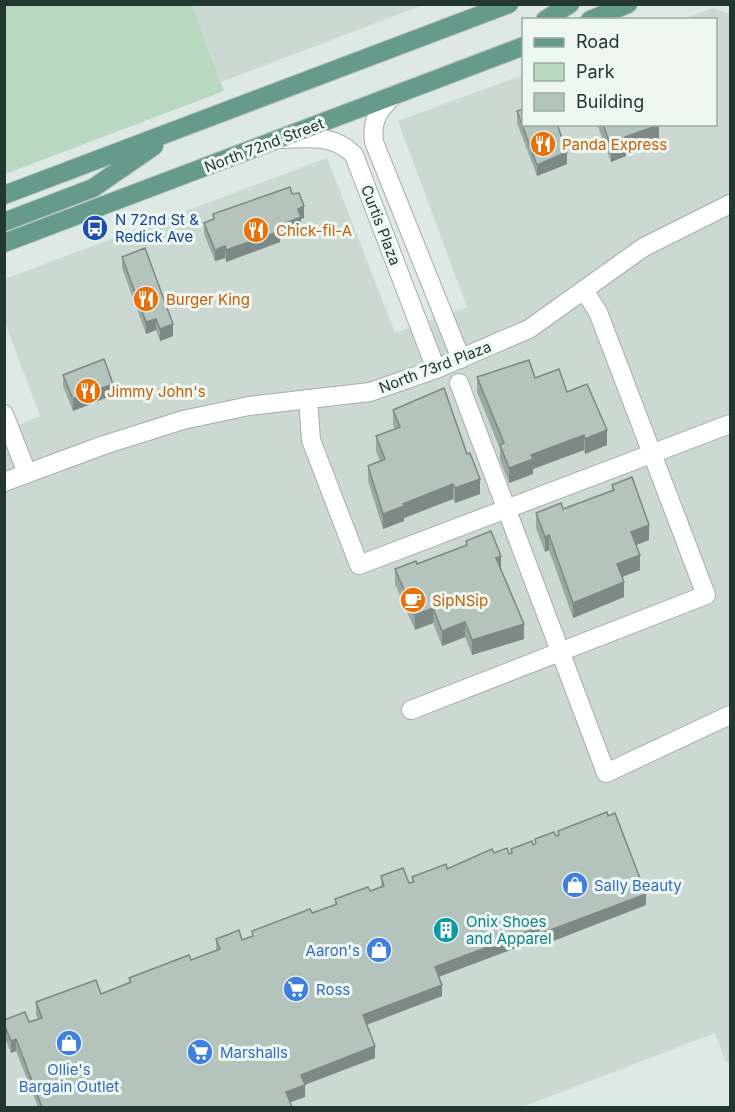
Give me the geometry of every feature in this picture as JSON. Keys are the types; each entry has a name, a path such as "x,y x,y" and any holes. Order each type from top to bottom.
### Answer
{"main road":[{"path":"4,195 509,4"},
{"path":"548,18 570,4"},
{"path":"595,18 628,4"},
{"path":"476,64 522,35"},
{"name":"North 72nd Street","path":"4,243 522,47"},
{"path":"4,222 93,188 181,129"}],"street":[{"name":"Curtis Plaza","path":"394,95 375,117 372,127 374,142 461,359"},
{"name":"Curtis Plaza","path":"280,139 313,138 338,141 354,155 436,369"},
{"name":"North 73rd Plaza","path":"4,482 150,429 194,417 249,406 370,392 436,369 529,329 669,232 730,204"},
{"path":"411,710 706,595 598,312 584,290"},
{"path":"459,383 606,773 730,715"},
{"path":"308,399 311,440 359,565 507,512 730,424"},
{"path":"4,414 27,473"}],"shaded area":[{"path":"192,5 423,5 221,82"},
{"path":"713,8 730,14 730,1061 726,1062 715,1033 522,1107 5,1107 5,431 40,416 5,322 5,279 327,158 395,333 467,307 398,121 522,75 522,126 717,126 717,18 686,18"}],"green space":[{"path":"5,4 192,5 224,91 5,174"}],"building":[{"name":"Panda Express","path":"522,110 522,124 517,111"},
{"name":"Panda Express","path":"523,126 558,126 567,152 537,165"},
{"path":"604,126 656,126 625,137 626,141 611,147"},
{"name":"Chick-fil-A","path":"290,187 292,194 299,193 304,206 298,209 301,217 278,226 280,231 226,250 225,246 215,250 204,223 214,219 213,214"},
{"name":"Burger King","path":"145,248 173,324 160,329 156,319 146,322 122,257"},
{"path":"104,359 113,384 73,399 63,375"},
{"path":"529,360 535,378 559,369 567,392 587,384 607,430 585,439 584,435 531,455 533,459 509,468 500,445 504,443 477,377"},
{"path":"444,388 467,454 470,453 480,479 455,488 453,484 383,514 368,466 385,459 376,436 400,427 393,410"},
{"path":"632,477 649,525 631,532 640,555 617,564 624,582 573,603 549,535 545,537 536,513 561,503 563,509 614,490 612,485"},
{"path":"491,531 501,556 496,558 524,624 472,640 465,622 442,631 433,608 415,615 395,569 416,561 417,564 467,545 466,541"},
{"path":"607,812 608,816 615,813 646,894 540,934 537,928 435,967 442,985 363,1015 375,1046 301,1075 305,1085 286,1092 292,1107 42,1107 16,1039 11,1041 4,1024 4,1020 25,1012 29,1022 42,1018 36,1002 96,980 101,994 131,982 129,978 189,955 191,960 220,949 216,939 239,930 242,940 253,936 252,931 310,909 312,913 337,904 335,899 368,887 370,891 384,886 381,876 403,868 409,883 414,882 412,877 446,864 447,869 492,849 494,853 507,848 509,854 512,853 511,849 532,841 533,845 536,843 535,839 554,832 556,836 559,835 558,831"}],"place":[{"name":"Panda Express","path":"543,144"},
{"name":"N 72nd St & Redick Ave","path":"95,228"},
{"name":"Chick-fil-A","path":"256,230"},
{"name":"Burger King","path":"146,299"},
{"name":"Jimmy John's","path":"88,391"},
{"name":"SipNSip","path":"413,600"},
{"name":"Sally Beauty","path":"575,885"},
{"name":"Onix Shoes and Apparel","path":"446,930"},
{"name":"Aaron's","path":"379,950"},
{"name":"Ross","path":"296,989"},
{"name":"Ollie's Bargain Outlet","path":"69,1043"},
{"name":"Marshalls","path":"200,1052"}]}
